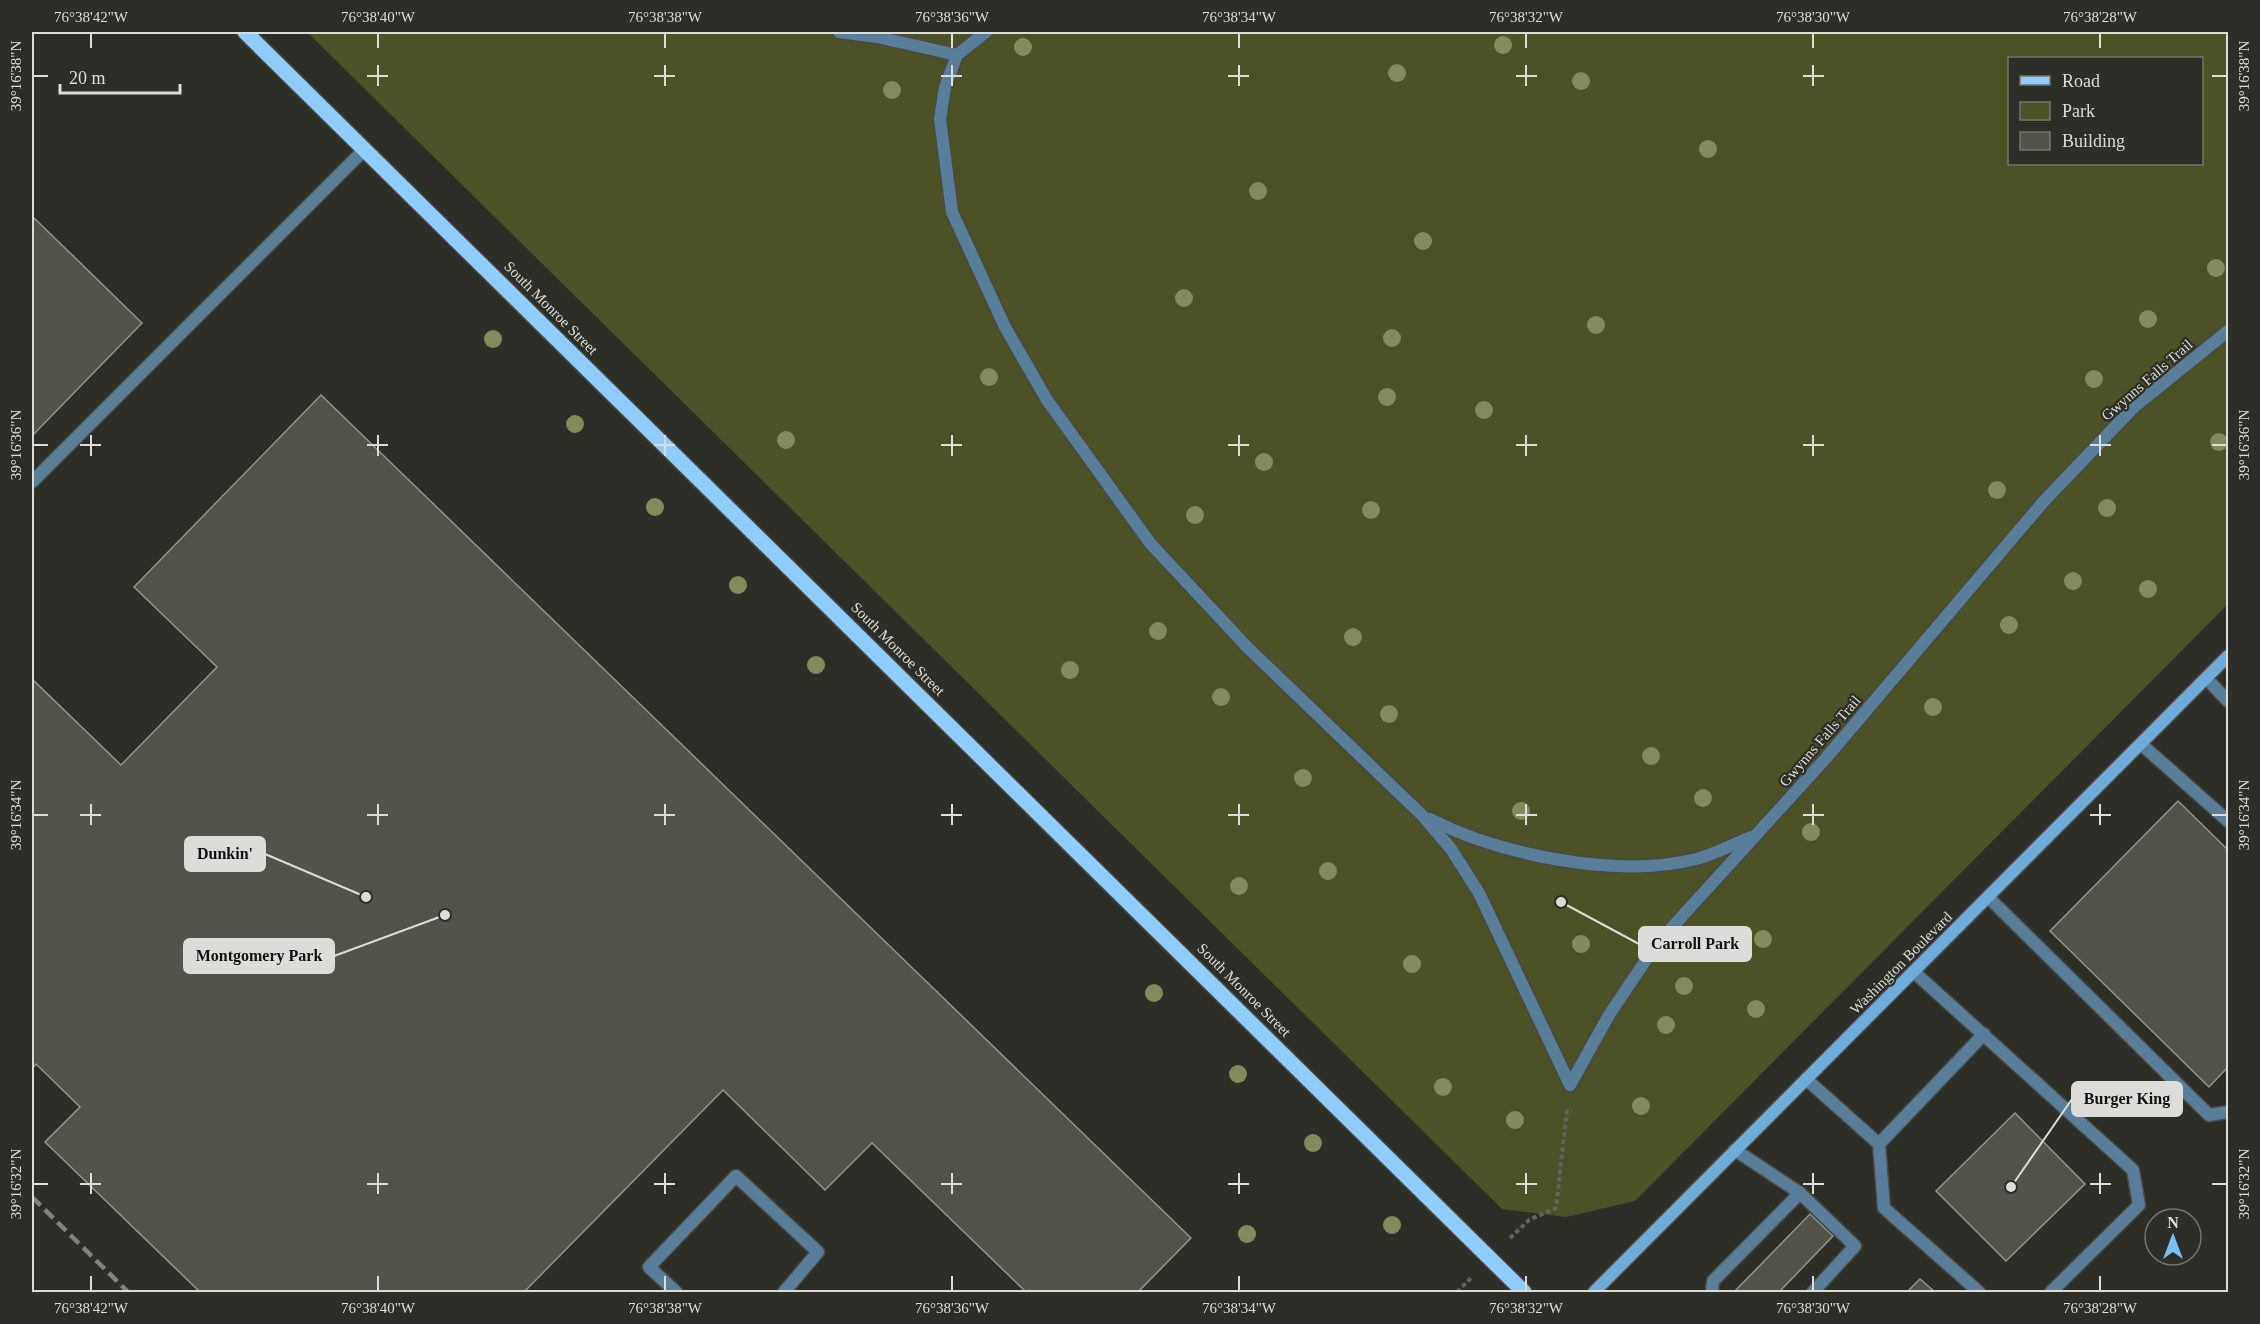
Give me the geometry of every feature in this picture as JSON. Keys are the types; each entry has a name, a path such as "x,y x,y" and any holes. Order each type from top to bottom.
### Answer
{"main road":[{"name":"South Monroe Street","path":"245,32 1524,1293"},
{"name":"Washington Boulevard","path":"1594,1293 2229,656"}],"street":[{"path":"839,32 877,37 957,56"},
{"path":"986,32 957,56 945,87 940,119 952,212 1005,327 1047,400 1150,543 1248,648 1423,816 1451,849 1479,893 1570,1085"},
{"path":"32,482 364,149"},
{"name":"Gwynns Falls Trail","path":"1570,1085 1609,1016 1656,945 1826,758 2044,501 2134,407 2229,330"},
{"path":"2206,678 2229,701"},
{"path":"2140,744 2229,821"},
{"path":"1423,816 1478,841 1529,854 1576,862 1622,865 1649,865 1698,859 1755,835"},
{"path":"1988,897 2209,1115 2229,1112"},
{"path":"1914,972 2133,1170 2139,1205 2051,1293"},
{"path":"1879,1144 1984,1034"},
{"path":"1806,1079 1879,1144 1884,1208 1979,1293"},
{"path":"1735,1150 1800,1193 1855,1246 1813,1293"},
{"path":"674,1292 649,1267 736,1176 818,1252 784,1293"},
{"path":"1712,1293 1713,1281 1800,1193"}],"path":[{"path":"1529,1220 1556,1208 1570,1085"}],"green space":[{"path":"307,32 2228,32 2228,604 1635,1201 1566,1217 1502,1209"}],"building":[{"path":"32,216 142,323 32,436"},
{"path":"321,395 1191,1238 1138,1292 1026,1292 872,1143 825,1190 723,1090 524,1292 200,1292 45,1142 80,1107 36,1064 32,1069 32,684 34,681 121,765 217,667 134,587"},
{"path":"2178,801 2228,850 2228,1067 2209,1087 2050,931"},
{"path":"2015,1113 2085,1184 2006,1261 1936,1191"},
{"path":"1810,1214 1833,1236 1779,1292 1734,1292"},
{"path":"1920,1279 1935,1292 1907,1292"}],"railway":[{"path":"32,1197 128,1292"}],"place":[{"name":"Dunkin'","path":"366,897"},
{"name":"Carroll Park","path":"1561,902"},
{"name":"Montgomery Park","path":"445,915"},
{"name":"Burger King","path":"2011,1187"}]}
